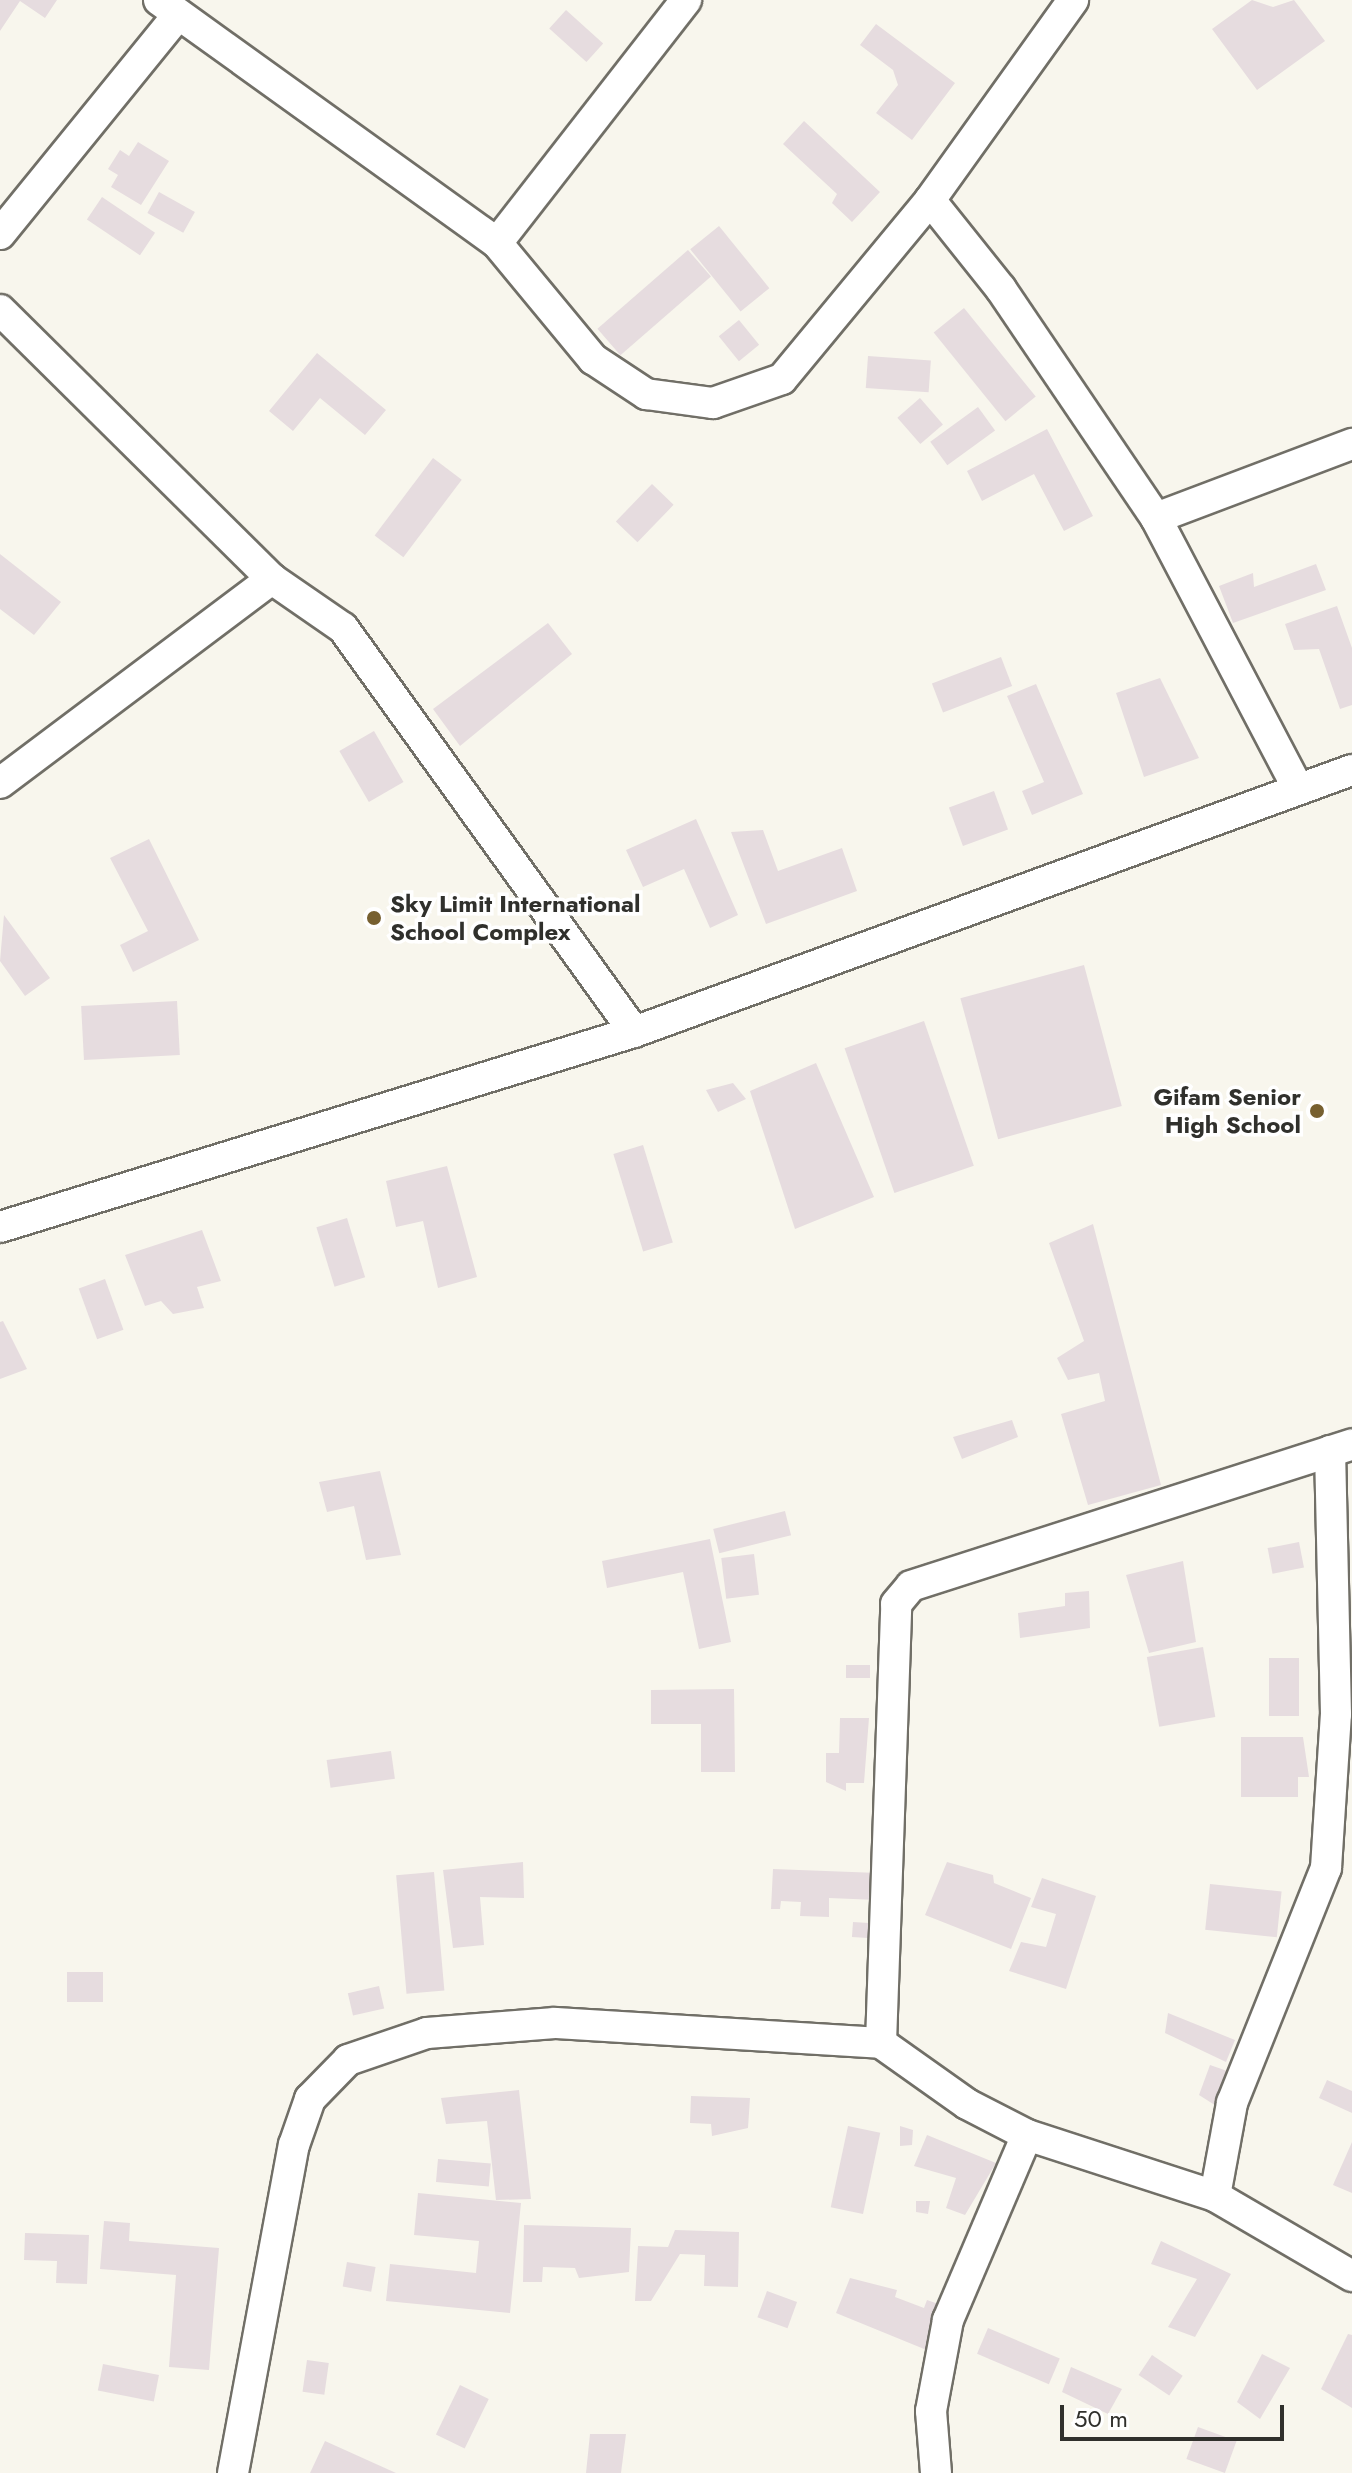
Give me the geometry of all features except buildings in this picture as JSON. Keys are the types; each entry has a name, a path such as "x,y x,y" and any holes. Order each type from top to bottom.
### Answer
{"street":[{"path":"497,243 686,0"},
{"path":"0,234 169,7 497,243 593,359 646,394 713,403 782,379 930,200 1073,0"},
{"path":"930,200 1001,289 1156,518 1298,789"},
{"path":"0,310 272,579 343,628 634,1032"},
{"path":"1156,518 1352,444"},
{"path":"0,783 272,579"},
{"path":"0,1227 634,1032 1352,770"},
{"path":"881,2043 896,1604 911,1586 1341,1448 1336,1714 1326,1868 1232,2103 1215,2196"},
{"path":"233,2473 294,2145 310,2099 348,2060 427,2033 555,2023 881,2043 967,2104 1027,2135 1215,2196 1352,2276"},
{"path":"936,2473 931,2411 948,2320 1027,2135"}],"place":[{"name":"Sky Limit International School Complex","path":"374,918"},
{"name":"Gifam Senior High School","path":"1317,1111"}]}
